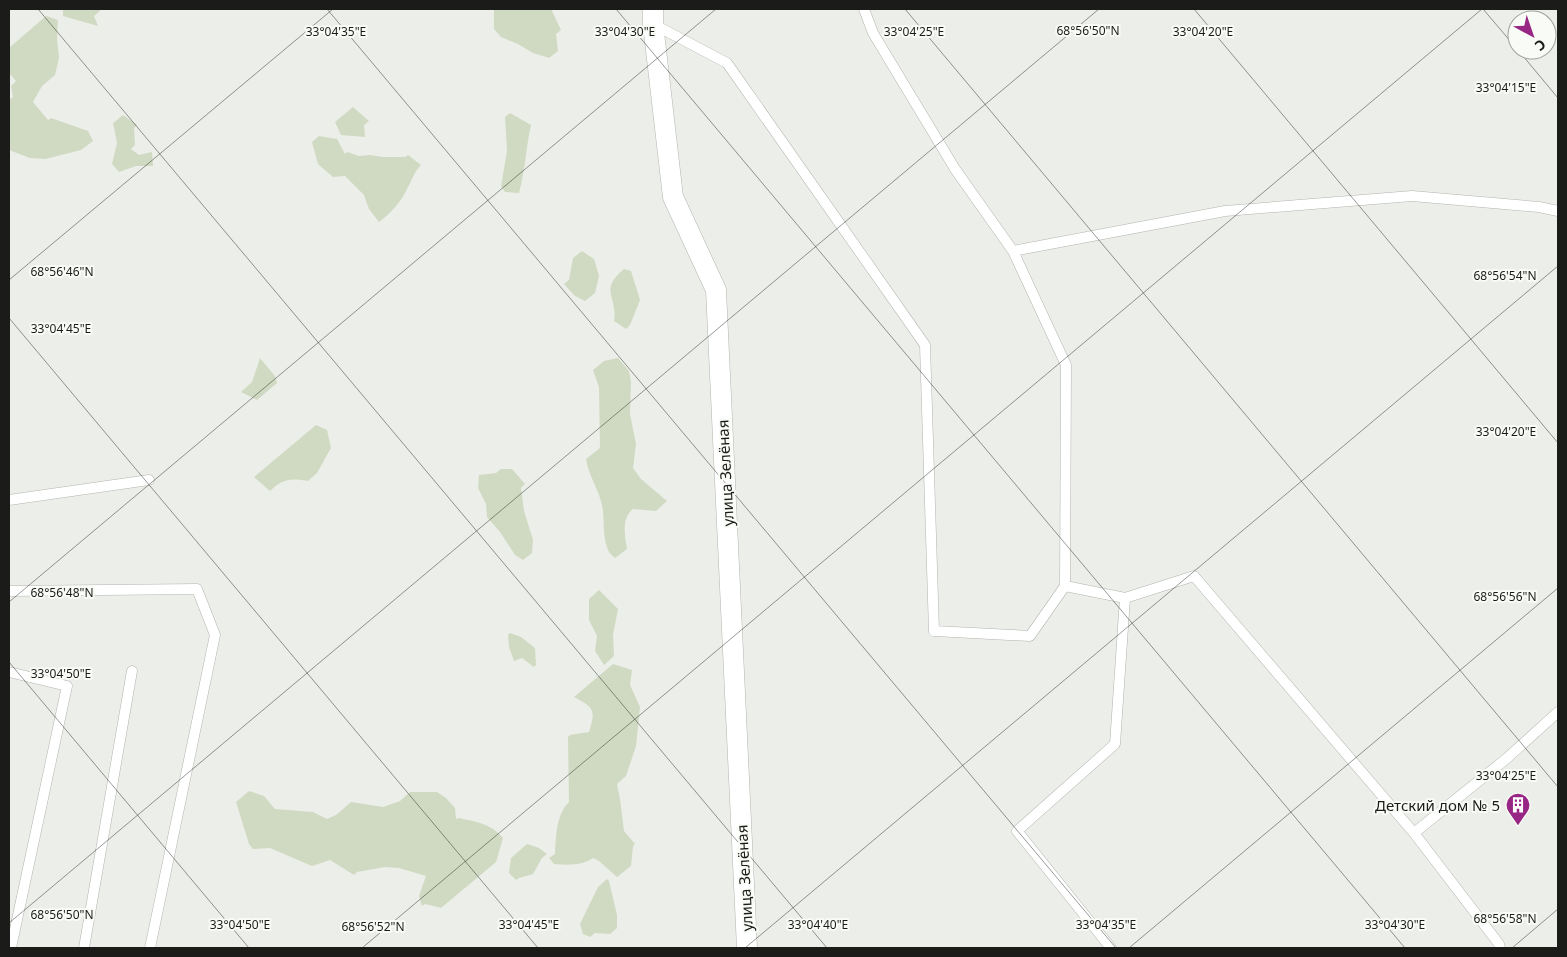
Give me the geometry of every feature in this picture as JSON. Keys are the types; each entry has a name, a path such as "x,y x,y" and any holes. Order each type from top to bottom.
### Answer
{"street":[{"name":"улица Зелёная","path":"653,16 673,197 716,290 747,948"}],"lane":[{"path":"653,16 727,63 925,345 934,631 1030,636 1065,586 1066,365 1014,251 955,169 873,33 864,9"},
{"path":"1014,251 1225,211 1412,196 1539,207 1558,212"},
{"path":"9,500 149,480"},
{"path":"1065,586 1125,598 1194,576 1414,833 1499,944 1500,948"},
{"path":"9,591 197,589 215,635 150,948"},
{"path":"1111,948 1016,830 1115,744 1125,598"},
{"path":"84,948 132,671"},
{"path":"9,672 66,686 11,948"},
{"path":"1414,833 1506,759 1558,712"}],"green space":[{"path":"63,9 98,9 100,11 94,16 98,26 63,16"},
{"path":"494,9 551,9 561,30 556,34 558,51 549,58 533,53 501,37 494,29"},
{"path":"46,16 58,20 59,58 55,75 42,86 33,102 48,120 51,118 88,131 93,141 81,150 45,159 30,158 9,150 9,100 13,97 11,86 16,81 9,73 9,48"},
{"path":"353,107 369,121 364,125 365,137 341,135 335,122"},
{"path":"510,113 531,125 519,193 505,192 501,186 507,151 505,117"},
{"path":"123,115 137,125 134,128 135,145 131,149 139,155 152,152 153,166 136,166 119,172 112,164 117,143 113,123"},
{"path":"319,136 337,139 345,154 347,152 359,156 383,157 405,157 408,155 421,165 399,203 379,222 369,209 364,195 345,176 333,177 318,164 312,142"},
{"path":"582,251 594,259 599,276 595,293 585,301 575,296 564,284 569,280 573,258"},
{"path":"624,269 631,271 640,300 630,325 626,329 614,321 615,312 610,289 616,277"},
{"path":"260,358 275,376 277,383 257,400 241,392 252,382"},
{"path":"618,358 629,371 631,382 630,414 636,444 633,468 641,479 667,501 656,511 633,509 629,513 625,522 627,549 615,558 609,552 606,545 602,504 586,459 600,448 599,387 593,370 604,361"},
{"path":"316,425 327,430 331,448 317,473 308,481 287,480 270,491 254,477"},
{"path":"501,469 512,469 525,484 521,488 524,511 533,540 532,553 523,560 515,555 500,532 487,517 486,504 478,488 479,475 496,473"},
{"path":"599,590 618,609 613,635 614,656 604,665 595,651 597,636 589,620 589,599"},
{"path":"510,633 521,637 535,648 536,665 534,667 522,658 514,661 509,647 508,635"},
{"path":"613,664 632,670 630,685 640,707 636,746 626,776 617,784 624,831 635,844 633,846 631,866 617,877 593,858 579,864 569,865 554,864 549,858 555,854 559,820 561,813 569,802 568,737 589,732 593,714 586,704 574,697"},
{"path":"249,791 264,796 275,809 313,812 327,819 336,815 351,802 383,807 400,801 410,792 437,792 455,808 456,819 459,818 483,824 493,829 503,838 496,862 441,908 425,904 422,906 419,896 426,876 399,868 385,867 357,872 354,875 330,860 312,866 270,848 253,849 249,844 236,802"},
{"path":"527,844 539,848 547,854 542,858 533,874 516,880 509,873 511,858"},
{"path":"607,879 617,915 617,928 610,934 595,933 590,937 583,934 580,924 598,887"}],"place":[{"name":"Детский дом № 5","path":"1518,826"}]}
